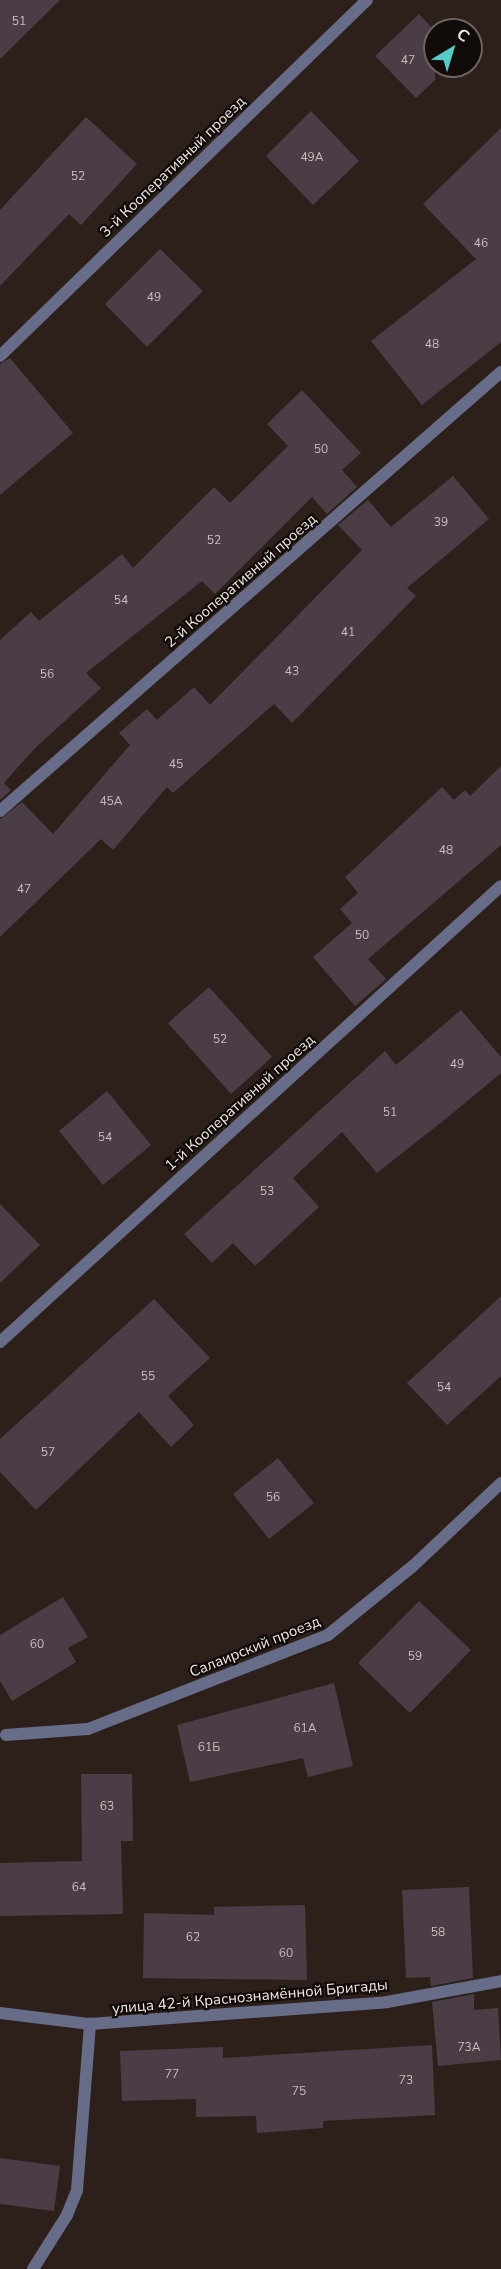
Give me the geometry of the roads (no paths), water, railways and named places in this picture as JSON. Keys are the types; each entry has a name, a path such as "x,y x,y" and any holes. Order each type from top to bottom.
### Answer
{"street":[{"name":"3-й Кооперативный проезд","path":"0,356 367,0"},
{"name":"2-й Кооперативный проезд","path":"0,812 501,372"},
{"name":"1-й Кооперативный проезд","path":"0,1342 501,886"},
{"name":"Салаирский проезд","path":"6,1735 88,1729 328,1635 413,1566 501,1483"},
{"name":"улица 42-й Краснознамённой Бригады","path":"0,2013 90,2025 387,2002 501,1981"},
{"path":"33,2269 67,2215 77,2190 90,2025"}]}
